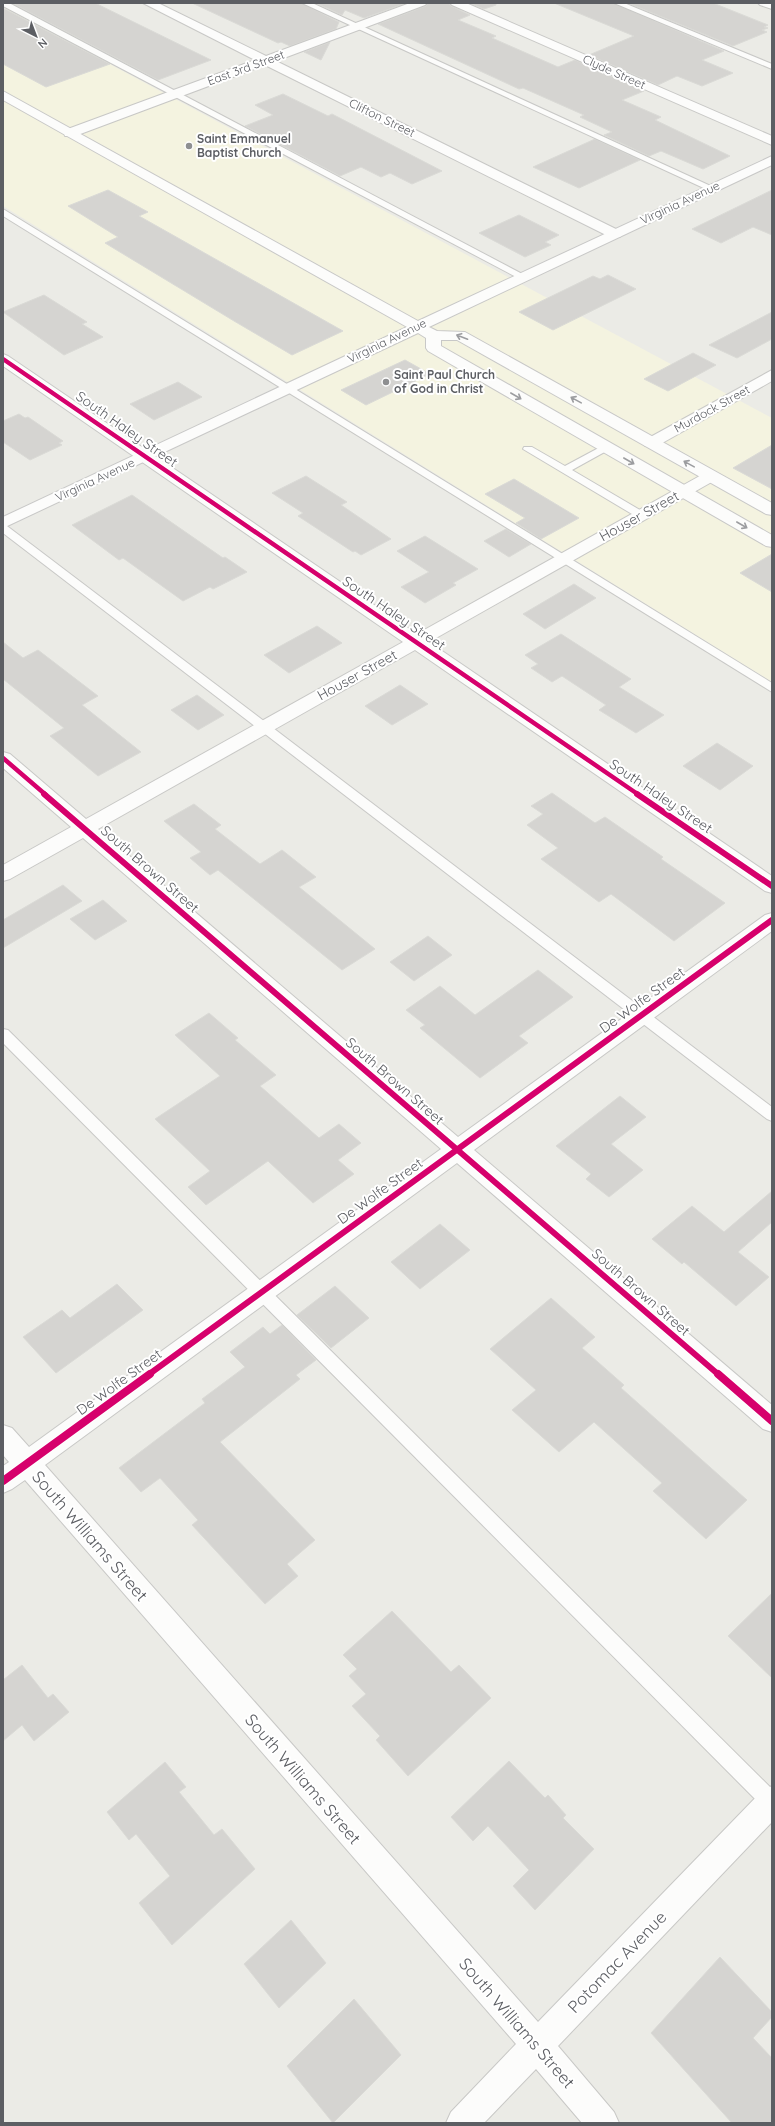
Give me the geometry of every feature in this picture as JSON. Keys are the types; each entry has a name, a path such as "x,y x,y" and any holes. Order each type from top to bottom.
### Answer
{"street":[{"name":"Clifton Street","path":"149,3 615,234"},
{"name":"East 3rd Street","path":"70,133 421,3"},
{"name":"Clyde Street","path":"456,3 772,141"},
{"path":"764,3 772,6"},
{"path":"3,95 434,336 460,335 772,510"},
{"name":"Virginia Avenue","path":"3,523 772,160"},
{"path":"434,336 432,348 772,542"},
{"name":"South Haley Street","path":"3,359 772,886"},
{"name":"Murdock Street","path":"652,442 772,375"},
{"name":"Houser Street","path":"3,874 711,476"},
{"name":"South Brown Street","path":"3,758 772,1421"},
{"name":"De Wolfe Street","path":"3,1481 772,920"},
{"name":"South Williams Street","path":"3,1436 537,2045 603,2123"},
{"name":"Potomac Avenue","path":"462,2123 772,1802"}],"lane":[{"path":"3,3 523,277"},
{"path":"306,3 711,188"},
{"path":"618,3 772,67"},
{"path":"3,212 772,688"},
{"path":"565,470 606,447"},
{"path":"528,449 641,515"},
{"path":"3,528 772,1114"},
{"path":"3,1034 772,1802"}],"shaded area":[{"path":"3,7 772,418 772,682 3,206"}],"building":[{"path":"12,3 95,3 211,60 158,80"},
{"path":"192,3 301,3 339,22 336,29 290,46 281,42 278,43"},
{"path":"316,3 406,3 364,18 345,10 342,15"},
{"path":"428,3 448,3 470,15 458,20 496,36 492,38 558,67 575,60 644,91 622,100 661,117 655,120 730,156 703,169 661,151 649,156 604,135 612,132 580,117 584,115 523,88 519,89 378,24 426,6"},
{"path":"470,3 496,3 496,5 484,9"},
{"path":"554,3 613,3 724,51 702,60 733,73 702,86 677,76 658,85 589,55 634,36"},
{"path":"628,3 713,3 768,25 764,27 768,28 762,30 767,32 733,46"},
{"path":"3,8 110,64 46,87 3,64"},
{"path":"330,42 321,60 304,52"},
{"path":"283,94 328,116 332,114 442,171 412,184 390,173 381,177 361,167 340,176 245,126 273,115 255,105"},
{"path":"595,139 640,160 579,188 533,167"},
{"path":"108,190 148,212 139,216 343,331 292,355 234,321 105,243 118,237 68,206"},
{"path":"772,190 772,235 753,227 721,243 692,229"},
{"path":"519,215 559,235 545,242 551,245 525,257 479,233"},
{"path":"608,275 636,289 553,330 519,312 593,276 600,279"},
{"path":"44,295 87,322 82,324 103,337 64,355 3,312"},
{"path":"772,312 772,339 737,358 709,345"},
{"path":"693,353 716,365 668,391 644,379"},
{"name":"Saint Paul Church of God in Christ","path":"405,360 430,374 366,405 341,390"},
{"path":"178,382 202,397 154,420 130,404"},
{"path":"19,414 25,418 28,417 63,441 59,443 62,445 30,460 3,442 3,421"},
{"path":"772,445 772,489 733,468"},
{"path":"306,476 347,502 341,505 391,539 361,555 355,551 353,552 298,516 303,513 272,493"},
{"path":"514,479 579,518 541,539 516,523 525,518 485,494"},
{"path":"132,495 223,558 225,557 247,572 213,589 210,587 183,601 123,558 119,560 72,525"},
{"path":"506,529 531,544 509,557 484,541"},
{"path":"425,536 478,569 453,583 456,585 425,603 401,587 429,572 397,551"},
{"path":"772,554 772,592 740,573"},
{"path":"574,584 596,598 545,629 523,614"},
{"path":"317,626 342,643 289,673 264,655"},
{"path":"561,634 631,679 619,687 664,715 636,733 599,710 606,705 562,676 552,682 531,668 538,664 525,655"},
{"path":"3,642 23,658 38,650 98,696 82,705 141,752 98,776 50,736 64,728 3,679"},
{"path":"400,685 428,704 392,725 365,706"},
{"path":"197,695 224,715 198,730 171,710"},
{"path":"717,743 753,766 720,790 683,766"},
{"path":"552,793 595,823 605,817 663,857 661,859 725,903 674,941 611,894 599,902 541,859 558,848 527,825 543,814 531,806"},
{"path":"194,804 221,825 215,829 260,864 282,850 316,877 299,887 375,949 342,970 218,870 210,875 190,858 201,852 164,821"},
{"path":"63,885 82,901 3,948 3,920"},
{"path":"103,900 127,921 95,940 70,919"},
{"path":"428,936 452,955 414,981 390,962"},
{"path":"538,970 573,997 519,1036 528,1043 480,1078 420,1028 425,1025 406,1010 440,986 475,1015"},
{"path":"209,1013 238,1038 235,1040 276,1075 260,1086 319,1138 339,1124 361,1143 338,1160 354,1174 313,1203 268,1161 206,1205 188,1187 210,1171 155,1119 220,1076 175,1035"},
{"path":"620,1096 646,1117 611,1144 643,1170 609,1197 586,1179 591,1174 556,1146"},
{"path":"772,1191 772,1222 738,1252 769,1277 736,1306 684,1262 682,1264 652,1239 692,1206 724,1232"},
{"path":"440,1224 470,1250 420,1289 391,1262"},
{"path":"117,1284 143,1310 56,1373 23,1337 62,1310 70,1318"},
{"path":"335,1286 369,1318 331,1348 297,1315"},
{"path":"551,1298 595,1337 582,1348 624,1385 621,1388 747,1500 706,1539 653,1491 662,1483 594,1422 559,1452 512,1410 536,1390 490,1349"},
{"path":"282,1325 316,1360 296,1375 300,1379 220,1442 315,1540 287,1564 298,1576 265,1604 192,1525 198,1520 160,1478 141,1492 119,1468 205,1403 202,1399 245,1367 230,1352 263,1327 270,1334"},
{"path":"772,1593 772,1678 728,1636"},
{"path":"392,1611 451,1672 459,1665 491,1698 408,1776 376,1740 380,1736 352,1706 366,1694 349,1676 357,1669 343,1655"},
{"path":"22,1665 48,1698 53,1694 69,1712 34,1741 22,1725 3,1741 3,1680"},
{"path":"509,1761 545,1798 548,1795 566,1815 563,1818 594,1849 535,1910 513,1886 529,1870 488,1826 473,1841 451,1817"},
{"path":"165,1762 186,1787 179,1792 214,1835 222,1829 255,1869 172,1945 139,1903 170,1876 136,1834 129,1840 107,1812"},
{"path":"291,1920 326,1963 279,2008 244,1964"},
{"path":"720,1957 772,2012 772,2017 753,2038 772,2058 772,2123 732,2123 651,2033"},
{"path":"354,1999 401,2055 333,2123 287,2066"}],"cycle path":[{"path":"3,359 772,886"},
{"path":"3,758 772,1421"},
{"path":"3,1481 772,920"}],"place":[{"name":"Saint Emmanuel Baptist Church","path":"189,146"},
{"name":"Saint Paul Church of God in Christ","path":"386,382"}]}
